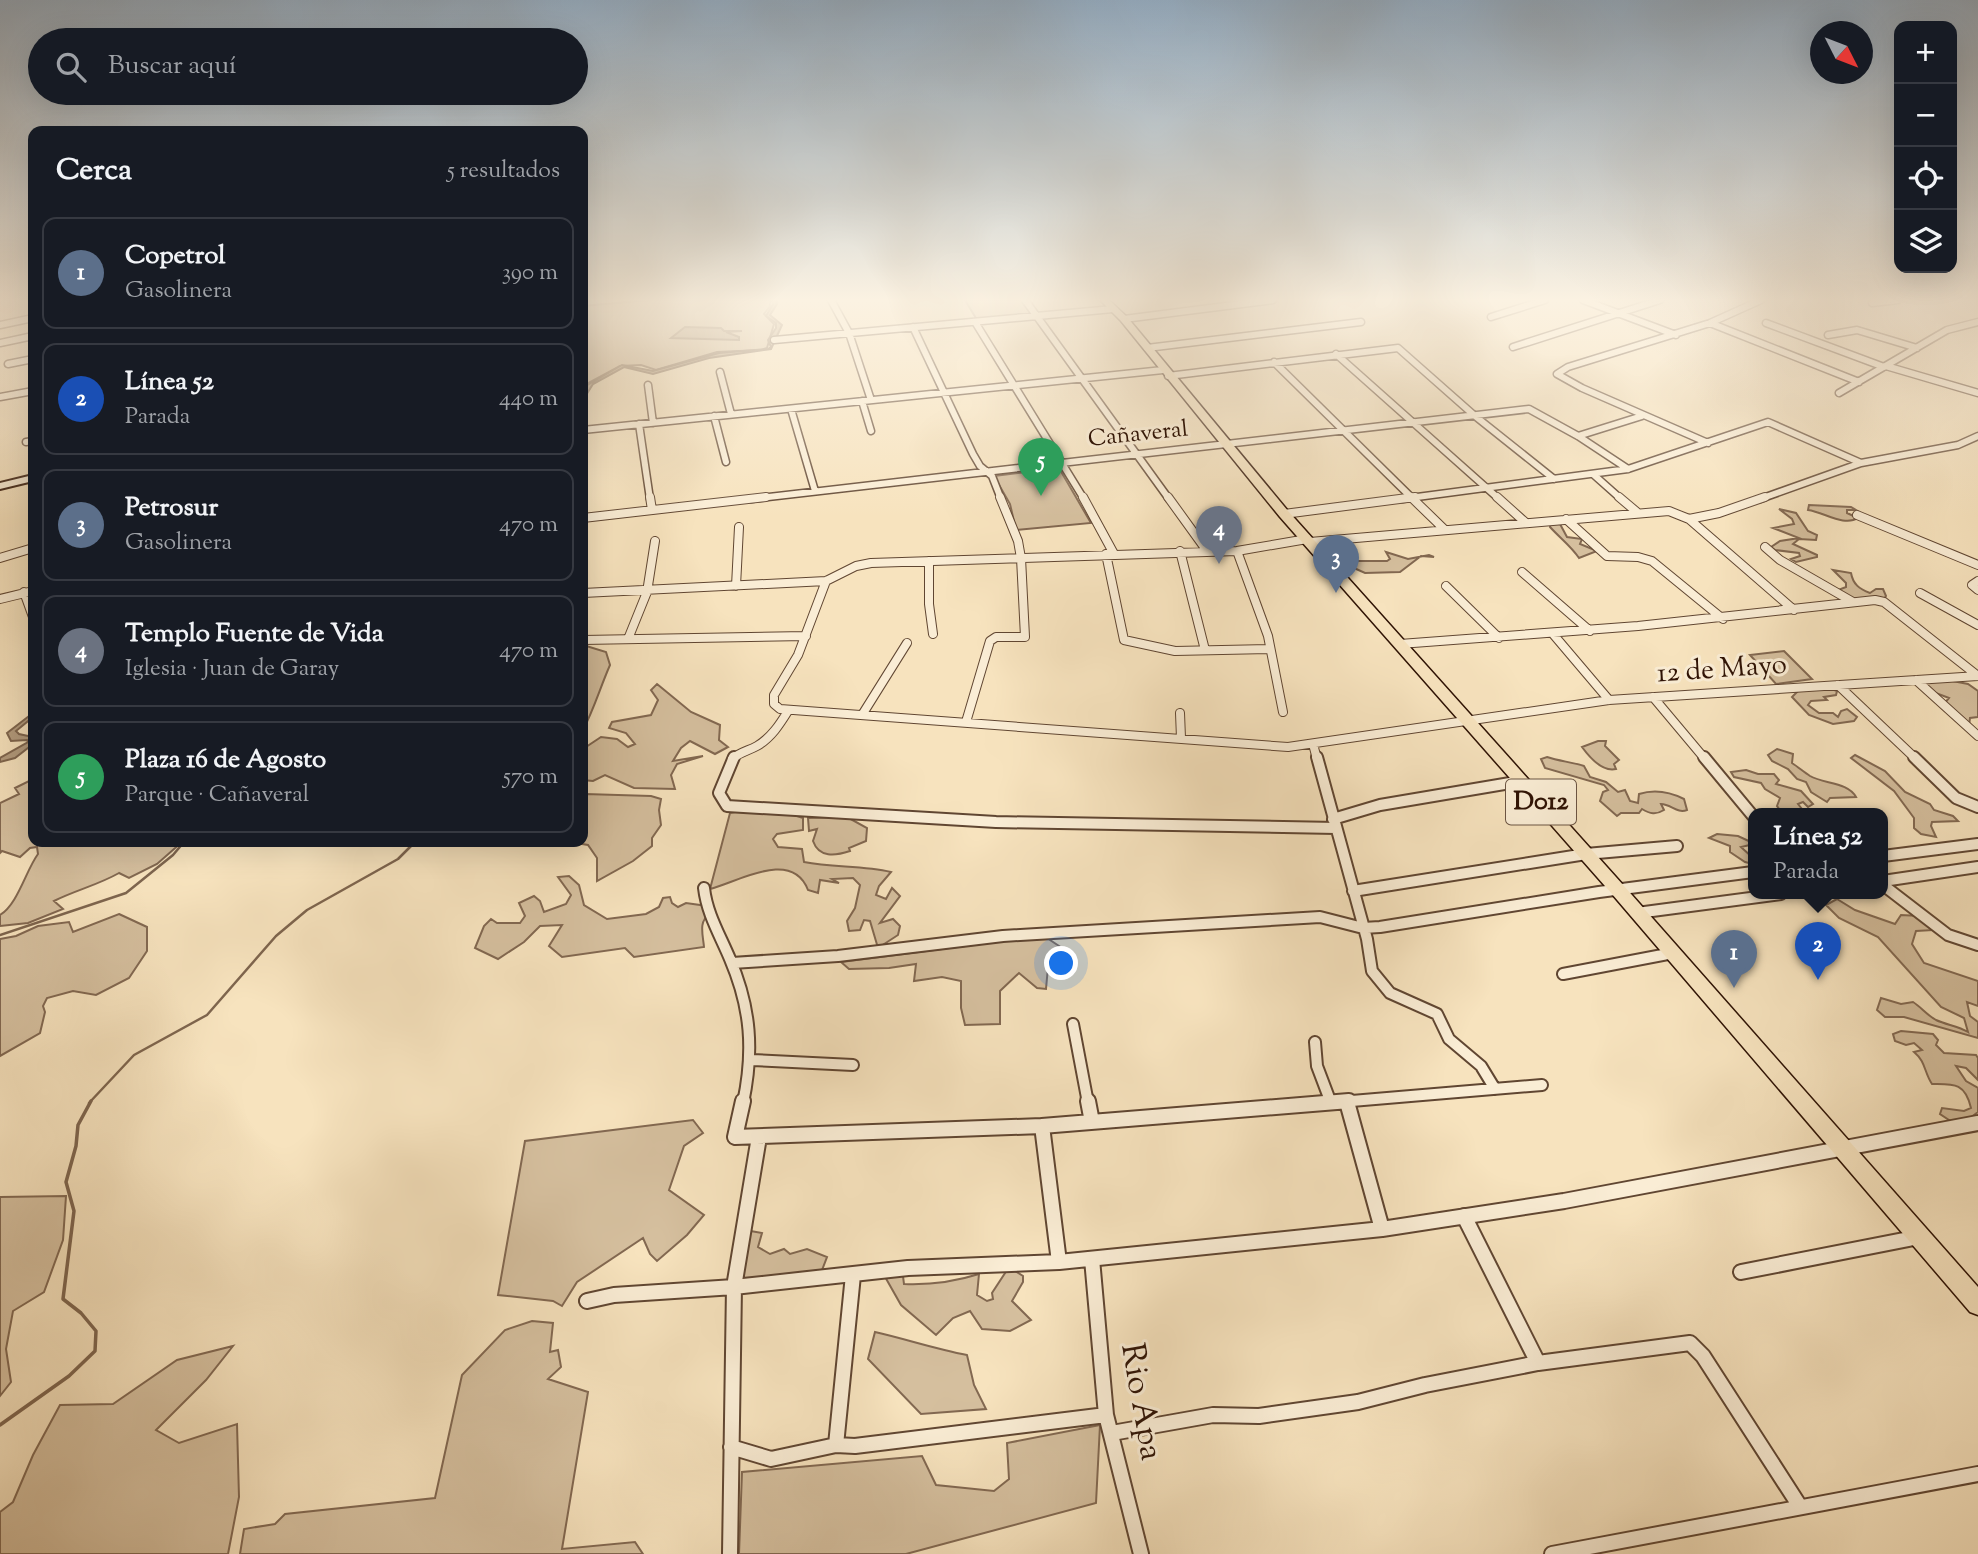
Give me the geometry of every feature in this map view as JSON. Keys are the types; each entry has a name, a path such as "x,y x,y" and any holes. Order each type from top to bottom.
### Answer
{"main road":[{"name":"D012","path":"1166,373 1284,514 1522,780 1978,1304"}],"street":[{"path":"720,373 731,414"},
{"path":"862,373 871,400"},
{"path":"934,373 974,454 987,471 1001,498 1021,558 1025,637 996,637 990,641 966,722"},
{"path":"1008,373 1064,463 1110,554 1124,640 1136,646 1165,651 1269,649"},
{"path":"1078,373 1207,551"},
{"path":"588,429 1016,385 1171,373"},
{"path":"1285,373 1445,530"},
{"path":"1357,373 1525,523"},
{"path":"1426,373 1554,480"},
{"path":"1559,373 1557,374 1582,388 1708,443"},
{"path":"1835,373 1859,382"},
{"path":"1839,393 1875,373"},
{"path":"1905,373 1978,393"},
{"path":"648,385 653,423"},
{"path":"0,397 28,392"},
{"path":"862,401 871,431"},
{"path":"791,409 815,491"},
{"name":"Cañaveral","path":"588,517 1531,410 1578,436"},
{"path":"714,416 726,462"},
{"path":"1578,436 1642,416"},
{"path":"1284,514 1628,470 1771,422 1861,463"},
{"path":"639,424 652,510"},
{"path":"1578,436 1628,470"},
{"path":"1689,519 1719,513 1861,463 1958,445 1978,436"},
{"path":"1594,475 1638,513"},
{"path":"0,486 28,479"},
{"path":"588,593 826,581 846,570 871,563 1237,551 1308,541 1669,511 1689,519 1794,610"},
{"path":"1857,515 1978,565"},
{"path":"1566,519 1606,555 1614,558 1638,557 1652,561 1723,619"},
{"path":"736,586 739,527"},
{"path":"628,639 647,592 655,541"},
{"path":"1765,547 1780,560 1854,602"},
{"path":"0,558 28,550"},
{"path":"1180,551 1205,650"},
{"path":"1237,551 1268,636 1283,712"},
{"path":"929,561 929,604 933,634"},
{"path":"1522,572 1590,631"},
{"path":"826,581 806,635 772,700 780,709 788,711 778,728 760,745 739,753 732,759 719,793 727,806 996,822 1335,823 1380,805 1522,780"},
{"path":"1978,581 1972,585 1978,590"},
{"path":"1446,586 1499,638"},
{"path":"0,599 28,591"},
{"path":"1920,593 1978,625"},
{"path":"1400,644 1723,619 1875,600 1884,602 1978,676"},
{"path":"1553,634 1609,700"},
{"path":"588,640 806,635"},
{"path":"862,715 907,643"},
{"name":"12 de Mayo","path":"788,711 1288,747 1609,700 1978,676"},
{"path":"1916,680 1978,736"},
{"path":"1838,685 1956,798 1978,807"},
{"path":"1653,697 1748,810"},
{"path":"1180,713 1181,738"},
{"path":"1313,744 1363,928 1370,972 1397,998 1437,1014 1449,1039 1481,1066 1495,1089"},
{"path":"1888,855 1978,844"},
{"path":"1353,891 1586,854 1677,846"},
{"path":"1888,882 1978,867"},
{"path":"732,962 838,956 1003,936 1320,917 1363,928 1748,874"},
{"path":"1888,887 1948,935 1978,945"},
{"path":"704,888 716,930 732,962 751,1017 752,1060 735,1137 1042,1126 1542,1085"},
{"path":"1637,913 1748,898"},
{"path":"1563,974 1673,954"},
{"path":"1073,1024 1092,1122"},
{"path":"1315,1042 1319,1074 1331,1103"},
{"path":"752,1060 853,1065"},
{"path":"1348,1102 1382,1229"},
{"path":"587,1301 614,1295 734,1287 908,1268 1059,1262 1382,1229 1564,1201 1978,1123"},
{"path":"1042,1126 1059,1262"},
{"path":"730,1554 734,1287 759,1137"},
{"path":"1464,1216 1538,1363"},
{"path":"1741,1272 1920,1237"},
{"name":"Rio Apa","path":"1092,1259 1106,1415 1141,1554"},
{"path":"836,1445 853,1275"},
{"path":"1112,1433 1213,1415 1258,1416 1358,1402 1425,1385 1538,1363 1690,1343 1703,1356 1799,1505"},
{"path":"732,1447 771,1459 836,1445 856,1446 1106,1415"},
{"path":"1552,1554 1799,1505 1978,1474"}],"shaded area":[{"path":"588,373 608,373 588,383"},
{"path":"614,373 593,384 588,392 588,385"},
{"path":"1059,468 1091,523 1016,530 1010,504 994,476"},
{"path":"1809,505 1851,507 1856,510 1847,510 1847,513 1858,518 1840,520 1808,510"},
{"path":"1779,509 1796,513 1808,531 1817,535 1816,540 1799,539 1793,544 1817,557 1796,562 1791,559 1800,556 1799,553 1771,547 1780,541 1799,538 1773,528 1794,524 1792,519"},
{"path":"1551,524 1560,524 1567,537 1582,539 1580,544 1597,551 1579,558 1550,527"},
{"path":"1386,552 1408,559 1420,557 1400,572 1365,573 1354,568 1354,561 1387,561 1390,559"},
{"path":"1833,570 1851,573 1860,588 1870,593 1883,589 1886,596 1884,599 1865,600 1849,597 1838,590 1846,587 1846,583"},
{"path":"588,647 606,652 610,665 588,719"},
{"path":"1784,651 1812,679 1776,684 1750,655"},
{"path":"1937,678 1968,684 1978,691 1978,717 1970,718 1969,726 1944,704 1949,698 1933,692 1925,684"},
{"path":"657,684 691,712 720,725 719,740 728,747 715,754 690,741 681,748 673,761 703,756 677,764 671,775 675,789 634,788 605,775 588,780 588,746 601,737 617,739 628,747 635,744 626,733 609,728 612,722 651,715 658,700 651,690"},
{"path":"1829,688 1837,691 1836,695 1824,697 1827,700 1811,701 1808,705 1819,713 1833,713 1838,717 1841,711 1847,709 1857,717 1854,721 1833,724 1809,715 1792,697 1798,691"},
{"path":"28,717 28,721 16,731 28,736 28,742 11,741 7,733"},
{"path":"1606,741 1605,746 1619,760 1614,764 1616,769 1602,766 1582,747"},
{"path":"28,742 28,748 15,758 0,762 0,758"},
{"path":"1777,749 1793,754 1792,763 1810,776 1842,786 1856,797 1830,798 1827,802 1811,792 1806,782 1797,779 1788,769 1772,761 1768,755"},
{"path":"1855,755 1885,771 1905,792 1958,821 1932,822 1936,837 1921,834 1914,828 1914,818 1894,791 1851,758"},
{"path":"1547,757 1584,766 1590,777 1606,782 1618,792 1625,790 1630,801 1638,803 1639,794 1662,792 1684,799 1687,810 1680,811 1661,804 1664,810 1658,813 1642,809 1639,813 1621,813 1617,816 1600,801 1603,792 1608,790 1604,785 1545,768 1541,759"},
{"path":"1746,770 1758,774 1774,774 1779,780 1776,784 1801,791 1813,804 1808,807 1803,802 1798,804 1801,808 1778,808 1780,798 1765,789 1761,783 1734,777 1731,772"},
{"path":"28,782 28,847 37,847 30,848 20,857 2,851 0,853 0,803 19,794 15,788"},
{"path":"588,794 651,796 661,799 661,825 652,838 652,846 633,861 597,881 597,858 588,845"},
{"path":"745,810 788,813 803,818 803,830 777,834 773,839 778,847 802,849 804,862 891,872 879,886 876,895 886,899 892,888 900,896 880,923 893,919 900,926 898,935 878,948 870,921 864,920 860,930 849,931 847,921 855,908 860,885 853,878 832,879 839,883 820,880 818,893 808,890 800,878 790,871 764,871 710,889 730,813"},
{"path":"847,817 867,828 866,841 839,854 823,853 819,850 813,841 817,829 809,831 808,818"},
{"path":"1717,834 1738,836 1748,841 1748,845 1741,847 1748,853 1748,863 1730,852 1730,846 1709,838"},
{"path":"37,847 176,847 157,864 129,878 119,873 54,901 63,909 28,923 0,926 0,915 17,895 38,854"},
{"path":"569,876 579,885 584,905 607,919 646,914 659,907 663,898 670,897 672,903 678,907 686,903 707,906 710,914 703,924 704,947 634,957 625,948 562,957 549,946 562,925 540,926 524,942 498,959 475,948 484,926 491,919 497,923 520,923 525,916 519,903 534,896 540,901 544,912 566,904 571,895 558,877"},
{"path":"1837,899 1855,910 1895,924 1901,915 1920,916 1935,930 1916,931 1912,944 1924,963 1978,981 1978,1006 1967,1002 1970,1016 1978,1022 1978,1038 1904,1017 1885,1017 1877,1010 1881,998 1901,1004 1913,1002 1936,1020 1968,1032 1964,1018 1941,1007 1878,937 1839,918 1826,905"},
{"path":"119,914 147,927 147,951 129,978 96,995 73,991 47,998 43,1006 45,1012 40,1033 0,1056 0,939 16,936 38,926 69,922 73,932"},
{"path":"1044,936 1065,950 1049,956 1046,989 1037,988 1019,973 1000,991 1000,1024 965,1025 961,1008 961,981 942,977 914,981 916,964 849,969 841,962"},
{"path":"1901,1031 1933,1034 1938,1040 1936,1045 1944,1053 1976,1055 1978,1080 1966,1068 1956,1066 1966,1081 1978,1088 1978,1112 1970,1118 1952,1122 1940,1114 1942,1108 1964,1111 1971,1108 1962,1089 1946,1084 1932,1084 1921,1060 1914,1052 1922,1050 1914,1043 1906,1045 1895,1041 1893,1034"},
{"path":"693,1120 703,1133 684,1146 669,1190 704,1215 687,1235 657,1261 650,1254 643,1238 577,1282 562,1306 553,1301 498,1295 525,1141"},
{"path":"66,1196 63,1240 44,1292 13,1311 6,1349 11,1382 0,1396 0,1197"},
{"path":"745,1230 762,1233 758,1247 770,1254 784,1249 790,1254 807,1249 827,1257 822,1270 734,1284"},
{"path":"1009,1267 1023,1276 1023,1282 1012,1301 1031,1320 1010,1331 982,1329 970,1311 953,1318 936,1335 901,1305 884,1275 902,1268 904,1284 914,1284 951,1281 979,1274 977,1295 987,1301 993,1299 992,1293"},
{"path":"532,1321 553,1323 550,1352 558,1350 561,1367 548,1379 588,1392 562,1549 635,1542 643,1554 240,1554 244,1529 275,1524 285,1514 435,1498 462,1375 505,1330"},
{"path":"875,1332 967,1355 974,1385 986,1409 921,1414 868,1359"},
{"path":"233,1346 206,1380 156,1430 179,1443 237,1424 239,1497 228,1554 0,1554 0,1512 13,1502 33,1455 60,1405 113,1404 177,1360"},
{"path":"1100,1425 1096,1503 906,1554 739,1554 742,1472 922,1456 936,1485 994,1491 1009,1479 1007,1443"}],"waterway":[{"path":"0,935 126,893 180,847"},
{"path":"89,1103 134,1055 207,1015 276,936 307,910 398,859 410,847"},
{"path":"0,1425 69,1376 95,1351 96,1331 81,1313 63,1299 74,1211 66,1182 76,1146 78,1125 91,1101"}],"place":[{"name":"Plaza 16 de Agosto","path":"1041,496"},
{"name":"Templo Fuente de Vida","path":"1219,564"},
{"name":"Petrosur","path":"1336,593"},
{"name":"Línea 52","path":"1818,980"},
{"name":"Copetrol","path":"1734,988"}]}
